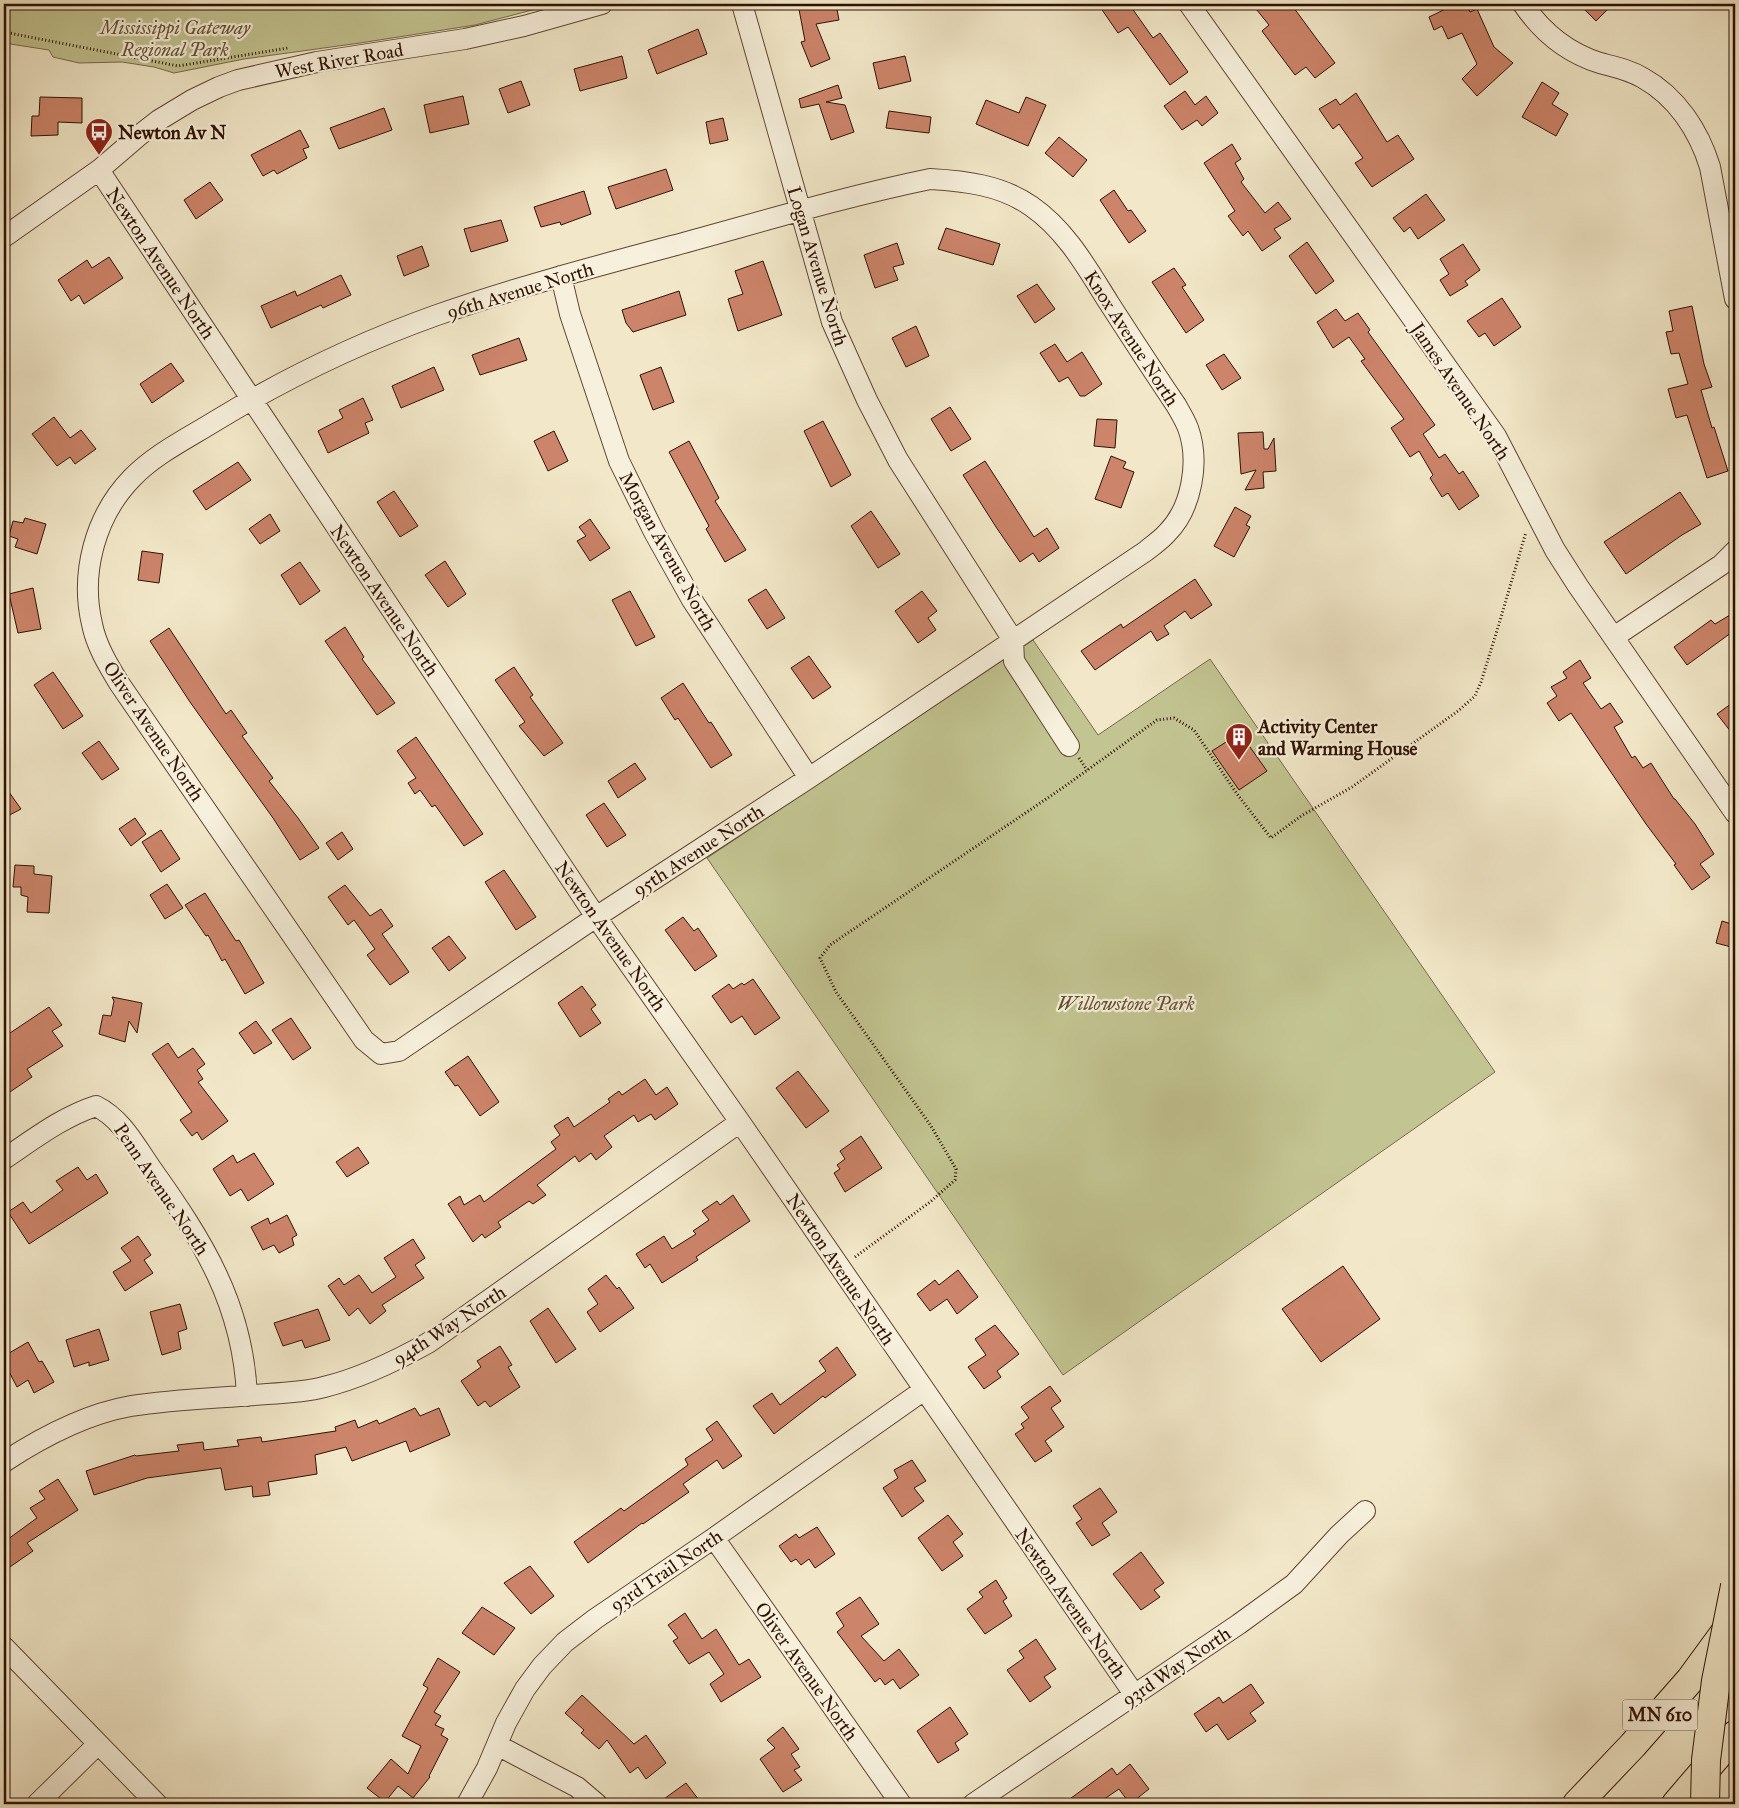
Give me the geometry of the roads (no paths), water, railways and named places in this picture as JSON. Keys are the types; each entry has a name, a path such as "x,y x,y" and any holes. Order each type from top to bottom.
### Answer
{"highway":[{"path":"1705,1804 1706,1760 1716,1680 1735,1586"},
{"name":"MN 610","path":"1577,1804 1633,1745 1684,1687 1735,1619"},
{"path":"1676,1804 1735,1735"}],"street":[{"name":"West River Road","path":"4,237 99,170 159,120 199,96 238,80 317,62 465,39 524,26 602,4"},
{"name":"Logan Avenue North","path":"742,4 832,322 867,400 898,460 1013,640"},
{"name":"James Avenue North","path":"1189,4 1496,436 1559,557 1735,813"},
{"path":"1523,4 1549,35 1572,51 1598,62 1624,69 1643,78 1669,96 1690,123 1705,150 1710,168 1735,299"},
{"name":"Newton Avenue North","path":"99,170 596,917 740,1122 1134,1694"},
{"name":"Knox Avenue North","path":"800,211 930,179 965,181 998,189 1030,205 1058,229 1080,257 1176,404 1188,428 1193,457 1192,484 1184,510 1168,533 1146,551 1013,640"},
{"name":"96th Avenue North","path":"252,399 344,353 436,315 561,276 800,211"},
{"name":"Morgan Avenue North","path":"561,276 570,314 619,461 649,524 692,600 809,778"},
{"name":"Oliver Avenue North","path":"252,399 160,455 131,478 112,504 98,532 89,562 88,593 92,625 105,659 119,683 364,1040 381,1054"},
{"path":"1614,637 1721,564 1735,551"},
{"path":"1013,640 1014,662 1069,746"},
{"name":"95th Avenue North","path":"381,1054 399,1051 596,917 809,778 1013,640"},
{"name":"Penn Avenue North","path":"4,1159 64,1119 96,1106 115,1119 186,1217 207,1253 225,1292 238,1332 246,1373 247,1396"},
{"name":"94th Way North","path":"4,1462 52,1433 91,1417 130,1406 322,1388 360,1377 394,1362 428,1343 740,1122"},
{"name":"93rd Trail North","path":"467,1804 506,1723 526,1689 542,1666 565,1642 595,1619 714,1538 924,1390"},
{"name":"93rd Way North","path":"973,1804 1240,1624 1294,1584 1339,1535 1365,1511"},
{"name":"Oliver Avenue North","path":"714,1538 901,1804"},
{"path":"4,1647 157,1804"},
{"path":"37,1804 98,1744"},
{"path":"497,1745 577,1787 597,1804"}],"place":[{"name":"Newton Av N","path":"99,156"},
{"name":"Activity Center and Warming House","path":"1239,761"}],"park label":[{"name":"Mississippi Gateway Regional Park","path":"175,38"},
{"name":"Willowstone Park","path":"1126,1003"}]}
